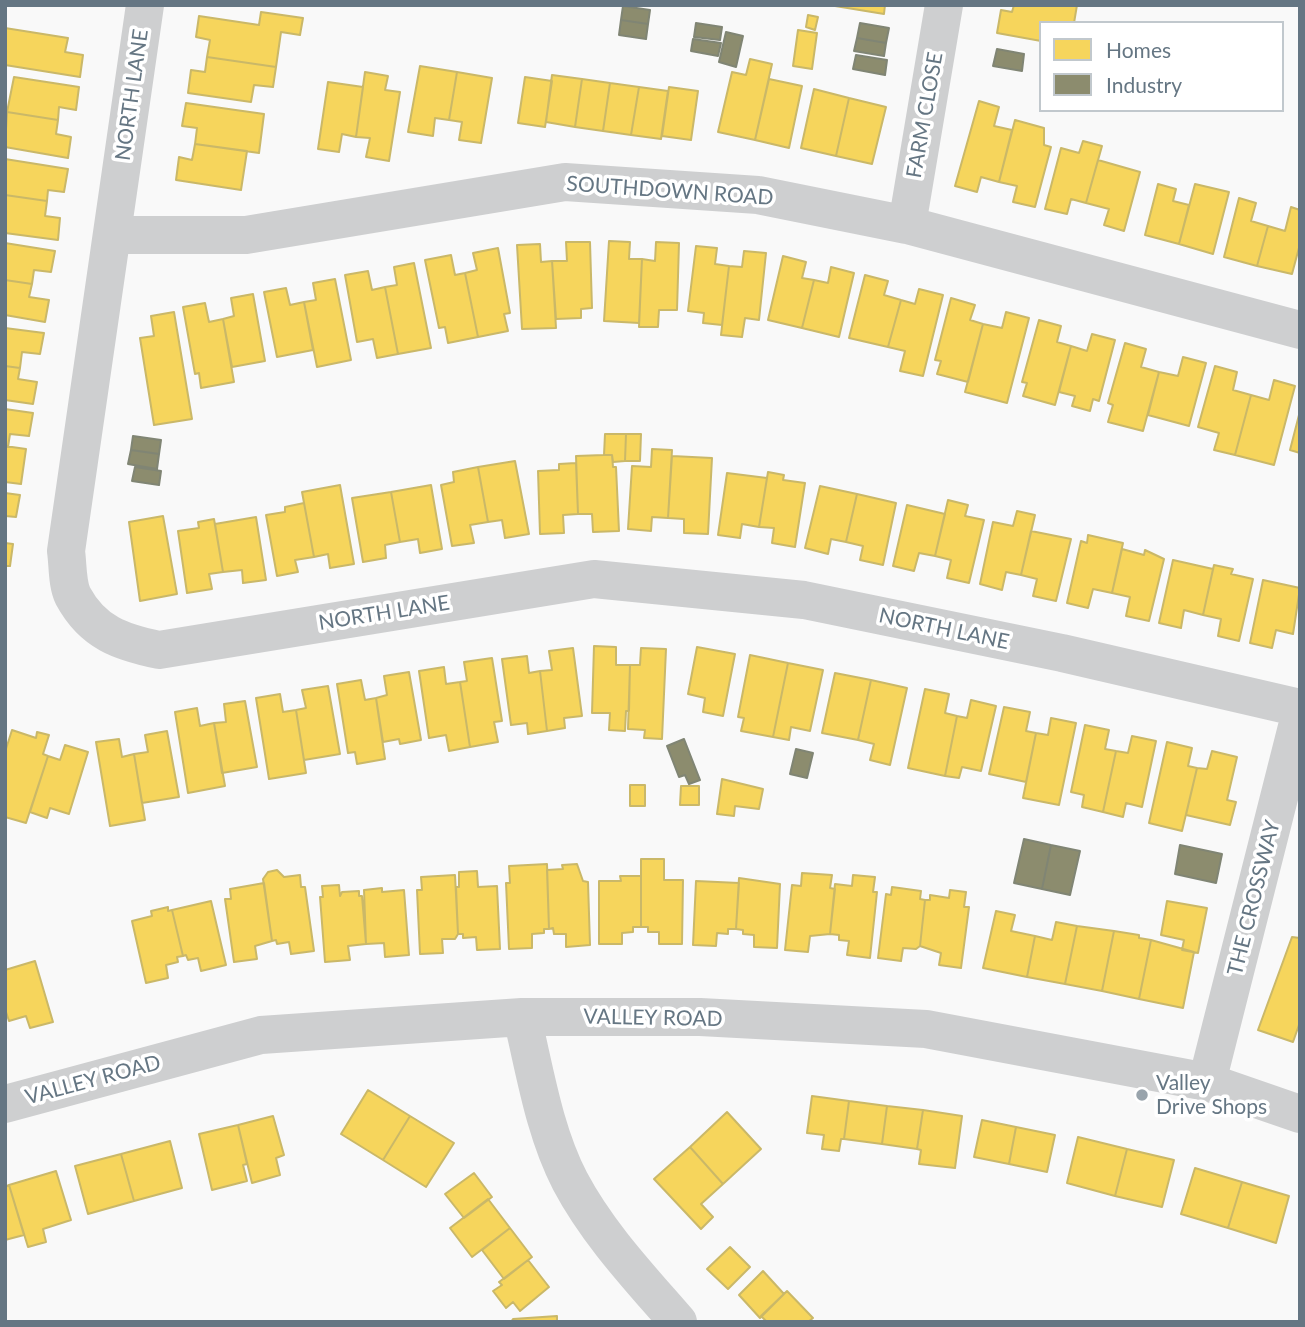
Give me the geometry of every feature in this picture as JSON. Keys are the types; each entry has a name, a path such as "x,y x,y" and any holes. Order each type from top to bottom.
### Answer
{"street":[{"name":"NORTH LANE","path":"145,5 66,551 72,594 92,621 121,642 159,650 594,579 804,600 1062,653 1300,708"},
{"name":"FARM CLOSE","path":"906,225 944,5"},
{"name":"SOUTHDOWN ROAD","path":"113,235 246,235 565,181 758,195 906,225 1300,330"},
{"name":"THE CROSSWAY","path":"1208,1082 1300,715"},
{"name":"VALLEY ROAD","path":"5,1104 261,1035 522,1017 700,1017 926,1029 1208,1082 1300,1114"},
{"path":"522,1017 544,1110 570,1181 617,1251 678,1322"}],"building: Homes":[{"path":"829,5 885,5 884,14"},
{"path":"1014,5 1077,5 1074,21 1039,21 1039,41 997,33 1001,10 1012,12"},
{"path":"261,12 303,18 300,35 281,32 276,67 207,57 210,40 196,37 199,16 259,25"},
{"path":"808,15 818,17 815,30 806,27"},
{"path":"5,28 68,38 65,52 83,55 80,77 5,65"},
{"path":"798,30 817,33 812,69 793,66"},
{"path":"207,57 276,67 273,87 254,85 251,102 188,93 191,70 205,72"},
{"path":"750,59 772,64 755,140 718,132 732,72 746,75"},
{"path":"420,66 457,72 449,120 435,118 433,136 408,132"},
{"path":"365,72 388,76 385,90 400,92 389,161 366,157 370,138 356,137"},
{"path":"457,72 492,78 481,143 459,140 462,122 449,120"},
{"path":"552,75 582,79 575,127 546,122"},
{"path":"14,77 79,87 76,110 59,107 58,120 7,112"},
{"path":"525,77 552,81 545,127 518,123"},
{"path":"582,79 610,83 603,131 575,127"},
{"path":"769,79 802,86 789,148 755,140"},
{"path":"328,82 363,87 356,137 342,134 339,152 318,149"},
{"path":"610,83 639,87 631,135 603,131"},
{"path":"639,87 668,91 661,139 631,135"},
{"path":"669,87 698,91 691,140 662,136"},
{"path":"814,89 849,98 836,156 801,148"},
{"path":"849,98 886,107 872,164 836,156"},
{"path":"979,101 999,107 994,126 1012,130 999,182 981,177 977,192 955,186"},
{"path":"186,103 264,114 259,153 195,144 197,128 182,126"},
{"path":"7,112 58,120 56,134 71,137 68,158 5,147"},
{"path":"1015,120 1044,128 1044,145 1051,147 1035,207 1013,202 1017,186 999,182"},
{"path":"1083,141 1102,146 1086,203 1071,199 1067,214 1045,209 1061,148 1079,153"},
{"path":"195,144 247,151 241,190 176,180 179,157 192,160"},
{"path":"5,159 68,169 64,192 48,190 47,201 5,195"},
{"path":"1098,160 1140,172 1124,231 1104,225 1109,209 1086,203"},
{"path":"1158,184 1176,189 1173,201 1189,205 1179,244 1145,235"},
{"path":"1195,184 1229,192 1213,254 1179,244"},
{"path":"5,195 47,201 45,216 60,218 58,240 5,233"},
{"path":"1239,198 1256,203 1251,221 1268,226 1257,266 1224,257"},
{"path":"1291,207 1300,210 1300,244 1292,274 1257,266 1268,226 1285,231"},
{"path":"609,241 630,242 629,259 642,259 639,323 604,321"},
{"path":"566,242 590,242 592,308 581,309 581,318 556,319 552,261 567,261"},
{"path":"656,242 679,243 677,310 659,310 658,327 639,327 642,259 655,261"},
{"path":"5,243 55,251 51,272 34,270 32,284 5,280"},
{"path":"540,244 541,262 552,261 556,328 522,329 517,245"},
{"path":"696,246 717,248 715,264 729,266 722,325 703,323 704,313 688,311"},
{"path":"498,248 510,313 504,314 508,331 478,337 465,273 477,270 473,253"},
{"path":"744,251 766,253 759,320 745,318 742,337 721,335 729,266 742,267"},
{"path":"451,255 455,275 465,273 478,337 448,343 445,327 439,328 425,260"},
{"path":"783,256 806,262 802,278 814,280 802,328 768,320"},
{"path":"414,263 431,348 398,354 385,287 397,285 394,267"},
{"path":"831,267 854,273 839,337 802,328 814,280 828,283"},
{"path":"368,271 372,290 385,287 398,354 377,358 373,339 357,342 345,275"},
{"path":"865,275 888,281 884,295 901,300 888,347 849,338"},
{"path":"335,279 351,360 317,367 304,302 316,300 313,283"},
{"path":"5,280 32,284 29,297 49,300 45,322 5,315"},
{"path":"286,288 290,305 304,302 313,350 277,357 264,292"},
{"path":"919,289 943,295 923,376 900,371 905,351 888,347 901,300 915,304"},
{"path":"253,294 265,361 232,367 223,319 234,316 231,298"},
{"path":"951,298 975,305 970,320 983,324 968,382 937,374 941,361 935,360"},
{"path":"205,303 209,322 223,319 234,382 201,388 199,373 195,374 183,307"},
{"path":"174,312 192,419 154,425 140,338 154,336 151,316"},
{"path":"1006,312 1029,318 1007,403 965,392 983,324 1002,328"},
{"path":"1039,320 1061,326 1057,342 1071,346 1055,405 1023,396 1027,383 1022,382"},
{"path":"5,328 44,333 40,354 22,352 20,368 5,366"},
{"path":"1092,334 1115,340 1099,401 1093,399 1090,411 1072,406 1075,396 1059,392 1071,346 1087,351"},
{"path":"1125,343 1146,349 1141,367 1159,372 1143,431 1108,422 1113,405 1108,403"},
{"path":"1183,357 1206,363 1189,426 1148,415 1159,372 1178,376"},
{"path":"5,366 20,368 18,379 37,382 33,404 5,400"},
{"path":"1215,366 1237,372 1233,390 1251,395 1235,455 1214,450 1219,433 1198,427"},
{"path":"1274,380 1295,386 1274,465 1235,455 1251,395 1269,400"},
{"path":"5,409 33,413 29,436 10,434 8,447 5,446"},
{"path":"1300,411 1300,453 1290,450"},
{"path":"605,434 626,434 625,461 613,462 612,455 604,455"},
{"path":"626,434 641,434 640,461 625,461"},
{"path":"5,446 26,449 21,484 5,482"},
{"path":"652,449 672,450 668,518 652,517 651,531 628,529 632,466 651,467"},
{"path":"612,455 613,467 616,467 619,531 593,532 592,514 578,514 576,456"},
{"path":"672,456 712,458 708,534 684,533 684,519 668,518"},
{"path":"515,461 529,534 505,538 502,520 488,522 478,467"},
{"path":"576,463 578,514 563,515 564,533 540,534 538,471 559,470 559,464"},
{"path":"478,467 488,522 470,525 474,543 452,546 441,485 454,482 453,472"},
{"path":"768,472 784,475 783,480 805,483 795,547 772,543 774,528 759,527"},
{"path":"727,473 767,478 759,527 742,524 740,538 718,535"},
{"path":"340,485 354,564 330,568 328,554 314,557 302,492"},
{"path":"431,485 442,549 420,553 418,539 400,542 391,492"},
{"path":"820,486 857,494 846,542 831,539 828,554 805,548"},
{"path":"391,492 400,542 385,545 386,558 363,562 352,498"},
{"path":"5,493 20,495 16,517 5,516"},
{"path":"857,494 896,503 883,565 860,560 863,546 846,542"},
{"path":"948,500 968,505 965,516 984,520 969,583 947,578 951,560 935,556"},
{"path":"304,503 314,557 295,560 298,572 277,576 266,515 285,512 285,507"},
{"path":"907,505 945,514 935,556 919,553 914,571 893,566"},
{"path":"1017,511 1035,515 1021,575 1006,572 1002,590 980,584 993,522 1013,526"},
{"path":"163,516 177,594 140,601 129,522"},
{"path":"256,517 266,580 243,583 242,570 223,572 215,524"},
{"path":"214,519 223,572 209,574 212,589 187,593 178,531 199,528 198,522"},
{"path":"1031,531 1071,539 1056,601 1033,596 1037,579 1021,575"},
{"path":"1088,535 1123,543 1112,593 1093,589 1088,608 1067,603 1081,541 1087,543"},
{"path":"5,543 13,544 10,566 5,566"},
{"path":"1122,549 1144,555 1145,550 1164,559 1149,621 1126,616 1130,597 1112,593"},
{"path":"1173,560 1213,569 1203,615 1184,610 1181,628 1159,623"},
{"path":"1214,565 1233,569 1231,574 1253,579 1239,641 1218,636 1221,619 1203,615"},
{"path":"1263,580 1300,588 1293,634 1276,630 1272,648 1250,643"},
{"path":"594,646 616,647 616,665 630,665 629,711 626,711 625,731 609,730 610,713 592,713"},
{"path":"697,647 735,654 723,716 703,712 705,698 688,694"},
{"path":"573,648 582,716 564,718 565,728 547,731 540,671 552,670 549,651"},
{"path":"641,648 666,649 662,739 644,738 645,730 628,729 630,665 640,665"},
{"path":"750,655 788,663 773,737 741,731 744,718 738,717"},
{"path":"527,656 529,673 540,671 547,731 528,734 527,723 511,725 502,659"},
{"path":"492,658 502,721 494,722 498,742 470,747 460,682 467,681 464,662"},
{"path":"788,663 823,670 810,731 791,727 789,740 773,737"},
{"path":"444,667 446,684 460,682 470,747 449,751 446,735 429,738 419,671"},
{"path":"409,672 421,740 400,744 399,739 383,742 376,698 387,695 384,676"},
{"path":"835,673 871,680 858,740 822,733"},
{"path":"361,680 365,700 376,698 385,759 357,764 355,752 348,753 337,684"},
{"path":"871,680 907,688 890,765 870,760 874,744 858,740"},
{"path":"328,686 340,754 304,760 296,710 306,708 302,690"},
{"path":"925,689 949,694 945,713 957,716 945,776 908,768"},
{"path":"280,694 283,712 296,710 306,773 269,779 256,698"},
{"path":"971,700 996,706 981,771 962,767 959,778 945,776 957,716 967,718"},
{"path":"245,701 257,767 222,773 214,723 226,722 224,704"},
{"path":"1004,707 1030,712 1026,731 1036,733 1026,782 989,774"},
{"path":"197,708 200,726 214,723 225,786 188,793 175,712"},
{"path":"1051,718 1076,723 1059,805 1023,798 1036,733 1048,735"},
{"path":"1085,725 1109,730 1105,749 1116,751 1103,812 1082,807 1084,795 1071,792"},
{"path":"12,730 36,738 37,732 49,735 43,754 48,756 26,823 5,817 5,752"},
{"path":"167,731 179,797 142,803 134,754 148,752 145,735"},
{"path":"1132,736 1156,741 1142,807 1126,803 1123,817 1103,812 1116,751 1128,753"},
{"path":"119,739 122,757 134,754 145,820 110,826 96,742"},
{"path":"1167,742 1192,748 1188,766 1197,768 1182,831 1149,823"},
{"path":"65,745 88,752 69,814 50,808 47,818 30,812 48,756 60,760"},
{"path":"1212,751 1237,757 1227,800 1236,802 1230,825 1186,815 1197,768 1207,769"},
{"path":"722,779 763,789 759,809 735,806 734,816 717,814"},
{"path":"630,785 645,785 645,806 630,806"},
{"path":"681,786 699,786 699,805 680,805"},
{"path":"641,859 664,859 664,880 683,880 682,944 659,944 659,932 648,932 648,927 641,927"},
{"path":"547,864 549,929 544,929 544,933 532,934 532,948 509,949 506,883 510,883 509,866"},
{"path":"577,864 583,881 588,882 590,945 566,947 566,934 554,934 553,928 549,929 547,870 563,869 562,865"},
{"path":"277,870 284,877 300,875 301,887 305,887 314,951 291,954 289,942 277,944 276,940 272,941 263,879 268,872"},
{"path":"477,871 478,887 497,886 500,949 477,950 476,937 463,938 463,934 458,934 456,887 459,887 459,872"},
{"path":"802,873 832,875 830,888 835,889 830,934 810,936 808,952 785,950 792,885 801,886"},
{"path":"455,875 458,934 455,939 442,939 443,953 420,954 417,890 422,890 421,877"},
{"path":"853,875 875,877 873,892 877,892 870,958 847,955 849,941 839,940 839,935 830,934 835,884 852,886"},
{"path":"620,876 641,876 641,927 633,927 633,932 622,933 622,944 599,944 599,881 621,881"},
{"path":"739,878 780,884 777,948 754,947 754,935 743,934 743,930 736,929"},
{"path":"696,881 739,883 736,929 728,929 728,934 717,933 716,946 693,945"},
{"path":"264,883 272,941 255,946 257,959 234,962 225,899 231,899 230,889"},
{"path":"339,885 340,896 342,892 359,891 359,896 362,896 366,944 348,946 350,960 325,962 320,897 323,897 322,886"},
{"path":"892,887 921,891 920,899 925,900 920,946 916,949 903,948 901,961 878,958 886,894 891,895"},
{"path":"382,888 382,892 404,890 409,955 385,957 384,943 366,944 364,890"},
{"path":"950,890 966,892 964,907 969,907 961,968 939,965 941,953 920,946 925,900 930,900 930,895 949,898"},
{"path":"211,901 226,965 201,971 198,958 188,960 186,955 183,956 172,910"},
{"path":"1167,901 1207,908 1198,953 1182,950 1184,940 1161,935"},
{"path":"168,907 168,911 172,910 183,956 177,957 178,962 166,965 168,978 146,983 132,921 152,916 151,911"},
{"path":"996,911 1015,915 1011,931 1035,936 1027,977 983,968"},
{"path":"1056,922 1077,926 1065,984 1027,977 1035,936 1052,940"},
{"path":"1077,926 1114,931 1102,991 1065,984"},
{"path":"1114,931 1151,940 1139,999 1102,991"},
{"path":"1292,937 1300,938 1300,1022 1293,1042 1258,1030"},
{"path":"1151,940 1194,952 1183,1008 1139,999"},
{"path":"35,961 53,1022 30,1028 26,1016 9,1021 5,1009 5,970"},
{"path":"368,1090 410,1116 383,1160 341,1134"},
{"path":"812,1096 849,1101 844,1139 841,1139 839,1151 822,1149 824,1135 807,1133"},
{"path":"849,1101 887,1106 882,1144 844,1139"},
{"path":"887,1106 923,1110 917,1149 882,1144"},
{"path":"923,1110 962,1116 955,1168 919,1164 921,1150 917,1149"},
{"path":"727,1112 761,1149 723,1184 690,1147"},
{"path":"273,1116 284,1155 276,1158 280,1175 252,1183 238,1125"},
{"path":"410,1116 454,1143 426,1187 383,1160"},
{"path":"982,1120 1016,1127 1009,1164 974,1157"},
{"path":"238,1125 247,1164 243,1165 247,1181 212,1190 199,1134"},
{"path":"1016,1127 1055,1135 1047,1172 1009,1164"},
{"path":"1078,1137 1127,1149 1115,1196 1067,1183"},
{"path":"170,1141 182,1188 134,1201 121,1154"},
{"path":"690,1147 723,1184 701,1204 713,1217 701,1229 654,1179"},
{"path":"1127,1149 1174,1160 1162,1207 1115,1196"},
{"path":"121,1154 134,1201 88,1214 75,1166"},
{"path":"1195,1168 1242,1182 1228,1228 1181,1214"},
{"path":"56,1171 71,1220 43,1229 46,1242 28,1247 9,1185"},
{"path":"474,1173 492,1197 464,1218 445,1194"},
{"path":"1242,1182 1289,1196 1276,1243 1228,1228"},
{"path":"9,1185 24,1235 5,1240 5,1187"},
{"path":"488,1199 510,1228 472,1257 450,1228"},
{"path":"510,1228 532,1257 504,1279 482,1250"},
{"path":"730,1247 750,1267 728,1289 707,1269"},
{"path":"528,1260 549,1287 520,1311 513,1302 506,1308 493,1291 502,1285 499,1282"},
{"path":"763,1271 784,1294 760,1318 739,1295"},
{"path":"787,1291 813,1318 808,1322 767,1322 761,1316"},
{"path":"557,1316 557,1322 511,1322 513,1319"}],"building: Industry":[{"path":"623,6 650,10 648,24 621,20"},
{"path":"621,20 648,24 646,39 619,35"},
{"path":"696,23 722,27 720,40 694,37"},
{"path":"860,23 889,28 886,43 857,38"},
{"path":"726,32 743,36 736,67 719,62"},
{"path":"857,38 886,43 884,56 854,51"},
{"path":"693,39 721,43 718,56 691,51"},
{"path":"997,49 1024,54 1022,71 993,66"},
{"path":"856,55 887,60 885,75 853,69"},
{"path":"133,436 161,440 159,454 131,450"},
{"path":"131,450 159,454 157,469 128,464"},
{"path":"135,467 161,471 159,485 132,481"},
{"path":"684,739 700,780 689,784 685,775 679,777 667,746"},
{"path":"796,749 813,753 807,778 790,774"},
{"path":"1024,839 1051,845 1042,889 1014,883"},
{"path":"1051,845 1080,851 1070,895 1042,889"},
{"path":"1180,845 1222,854 1216,883 1175,874"}],"place":[{"name":"Valley Drive Shops","path":"1142,1095"}]}
